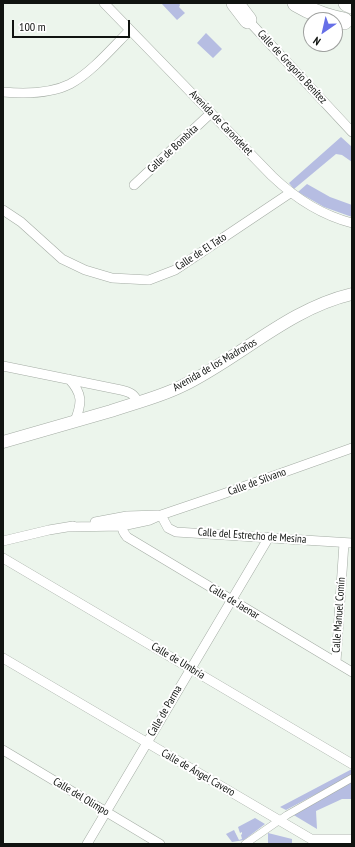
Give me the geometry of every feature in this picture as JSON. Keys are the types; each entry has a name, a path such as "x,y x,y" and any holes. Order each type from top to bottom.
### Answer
{"highway":[{"path":"235,3 248,20"},
{"path":"296,3 324,16 348,22"},
{"path":"309,3 348,22"},
{"path":"347,3 352,5"}],"street":[{"name":"Avenida de Carondelet","path":"104,3 290,193 327,214 352,223"},
{"name":"Calle de Gregorio Benítez","path":"230,3 248,20 352,132"},
{"path":"3,92 49,91 70,84 96,64 130,30"},
{"name":"Calle de Bombita","path":"134,185 211,113"},
{"name":"Calle de El Tato","path":"3,210 21,222 62,259 85,270 112,278 149,280 175,270 290,193"},
{"name":"Avenida de los Madroños","path":"3,442 168,393 198,378 315,306 352,294"},
{"path":"3,366 130,393 134,395 138,402"},
{"path":"69,379 77,390 80,399 79,410 75,421"},
{"name":"Calle de Silvano","path":"68,527 122,526 150,520 352,448"},
{"name":"Calle de Silvano","path":"3,541 49,530 127,516 147,514 161,515"},
{"name":"Calle del Estrecho de Mesina","path":"161,515 168,528 176,532 348,543"},
{"path":"122,526 123,520 127,516"},
{"name":"Calle de Jaenar","path":"122,526 122,530 127,536 352,672"},
{"name":"Calle de Parma","path":"87,844 269,537"},
{"name":"Calle Manuel Comín","path":"336,662 348,543"},
{"name":"Calle de Umbría","path":"3,558 352,764"},
{"name":"Calle de Ángel Cavero","path":"3,658 311,839 352,839"},
{"name":"Calle del Olimpo","path":"3,750 160,844"},
{"path":"244,844 279,820 352,778"}],"shaded area":[{"path":"161,3 179,3 179,7 185,13 177,20"},
{"path":"206,33 222,49 213,58 197,43"},
{"path":"341,137 352,147 352,162 342,155 336,154 294,189 289,183"},
{"path":"307,184 330,197 352,205 352,217 324,207 298,192"},
{"path":"352,769 352,775 286,810 280,807"},
{"path":"352,781 352,799 342,799 316,811 317,829 292,814"},
{"path":"255,818 265,824 244,840 232,842 226,834 234,830 239,840 242,839 242,832 240,833 238,827"},
{"path":"268,833 292,839 292,844 268,844"}]}
